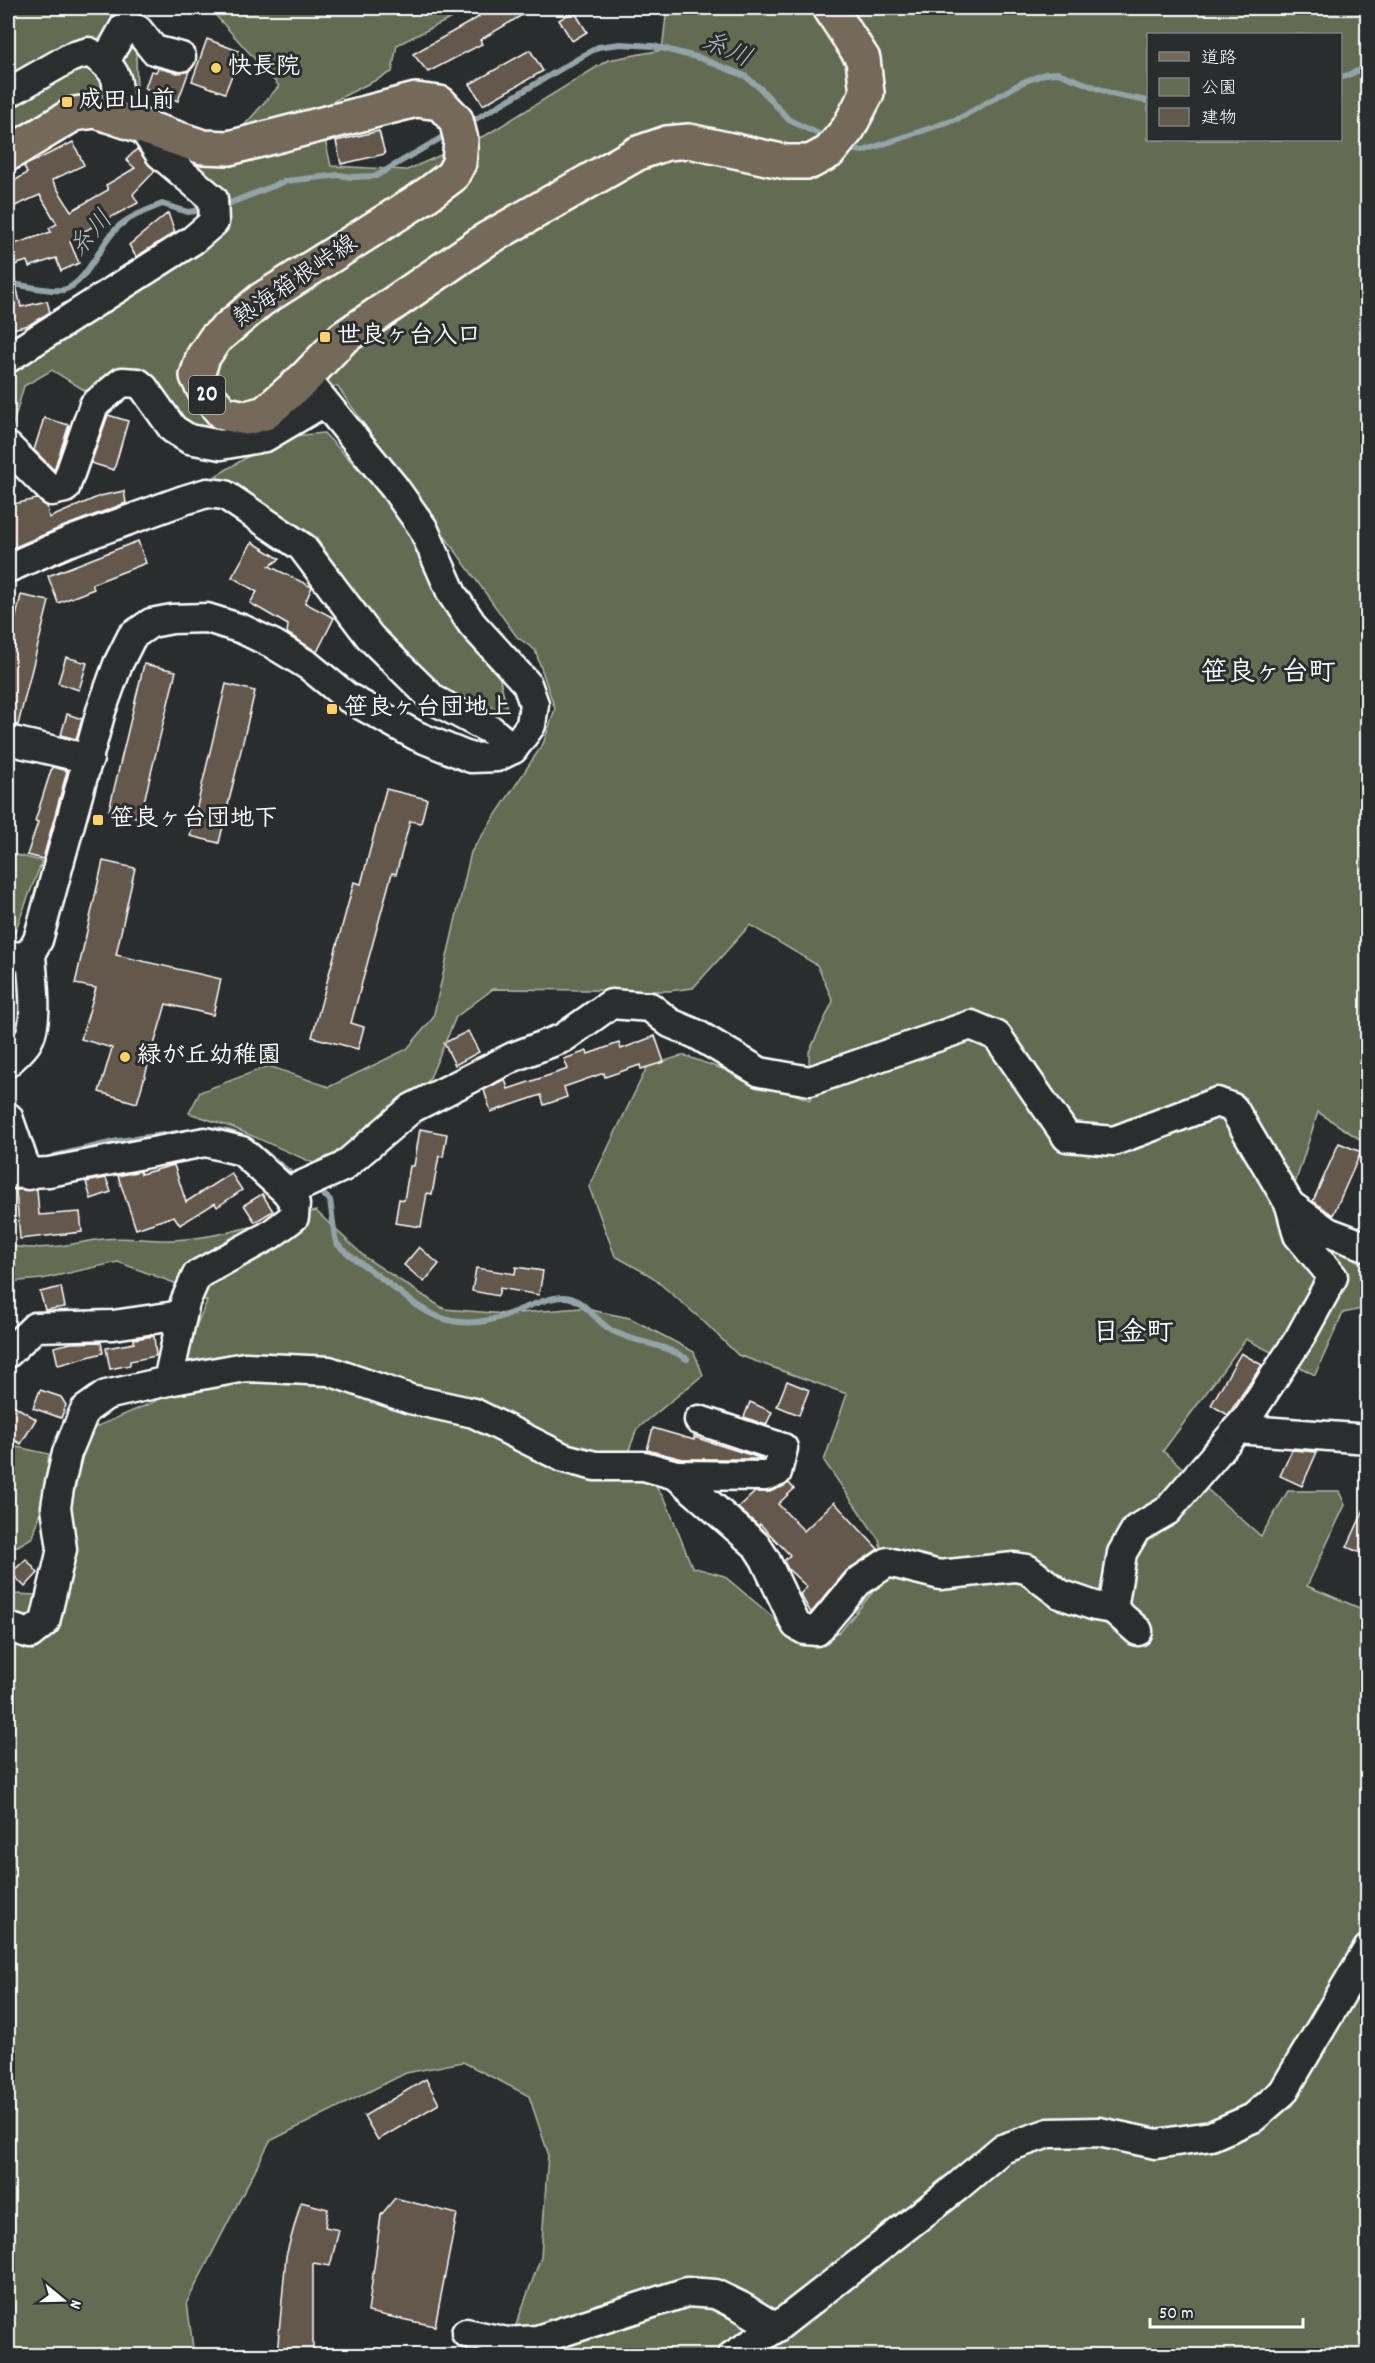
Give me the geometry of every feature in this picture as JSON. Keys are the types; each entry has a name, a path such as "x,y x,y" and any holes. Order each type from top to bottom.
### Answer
{"main road":[{"name":"熱海箱根峠線","path":"8,154 74,114 96,111 203,147 229,148 416,100 440,103 456,120 461,140 459,163 452,176 424,197 261,300 215,339 203,357 197,376 205,392 223,413 246,418 315,390 343,338 487,239 638,153 667,143 689,141 786,162 810,162 828,152 848,129 867,93 863,59 830,8"}],"street":[{"path":"105,62 125,26 138,30 154,50 181,57"},
{"path":"8,93 71,57 89,52 105,62 116,76 118,90 129,123 160,154 213,199 214,222 194,240 8,358"},
{"path":"8,447 52,491 65,488 94,405 122,382 138,383 173,429 189,439 221,445 265,436 315,390 394,487 423,528 452,594 472,624 527,684 534,704 531,724 513,749 497,757 471,758 417,736 347,697 309,666 273,644 242,629 207,618 172,619 151,623 132,636 118,664 101,711 38,940 19,954 34,1015 27,1042 8,1062"},
{"path":"8,568 68,542 184,500 207,493 225,495 302,547 370,637 434,700 491,730 513,749"},
{"path":"8,740 89,759"},
{"path":"286,1192 342,1167 412,1108 513,1057 563,1038 610,1004 650,1007 670,1023 696,1034 760,1072 810,1081 971,1025 998,1036 1066,1137 1114,1141 1217,1102 1233,1108 1290,1205 1298,1235 1333,1277 1299,1339 1247,1418 1167,1511 1136,1529 1122,1553 1113,1609"},
{"path":"8,1117 18,1174 206,1142 242,1151 286,1192 295,1204 294,1217 270,1235 197,1275 185,1302 168,1381"},
{"path":"1290,1205 1328,1232 1368,1247"},
{"path":"8,1353 35,1327 113,1325 182,1316"},
{"path":"8,1627 30,1634 45,1622 62,1549 56,1507 68,1453 85,1410 106,1395 245,1367 329,1371 410,1399 474,1413 541,1449 595,1466 644,1466 676,1475 765,1476 777,1472 783,1448 699,1420"},
{"path":"1237,1429 1368,1439"},
{"path":"676,1475 756,1545 796,1625 804,1630 817,1630 858,1582 888,1562 940,1575 1014,1567 1027,1569 1060,1594 1095,1606 1113,1609 1138,1631"},
{"path":"732,2355 776,2328 957,2187 1002,2149 1049,2133 1100,2132 1156,2144 1211,2136 1252,2118 1283,2092 1368,1949"},
{"path":"466,2333 507,2342 537,2340 687,2292 715,2294 741,2306 776,2328"}],"green space":[{"path":"8,8 138,8 135,10 138,137 96,101 8,149"},
{"path":"209,8 472,8 397,45 392,72 318,109 331,166 407,170 488,134 608,60 662,50 667,8 1367,8 1367,1144 1318,1112 1284,1218 1362,1264 1367,1263 1367,1308 1343,1313 1315,1375 1246,1339 1163,1451 1261,1536 1288,1491 1339,1491 1345,1505 1307,1586 1367,1611 1367,2355 505,2355 541,2257 548,2153 529,2096 463,2062 406,2073 270,2141 187,2302 194,2355 8,2355 8,1445 49,1454 43,1505 33,1537 11,1550 15,1594 57,1596 61,1560 84,1432 165,1397 207,1301 177,1284 118,1262 42,1279 8,1282 8,1245 43,1248 112,1238 190,1239 226,1233 316,1211 366,1258 444,1309 506,1314 581,1308 630,1318 694,1352 703,1375 637,1429 629,1450 666,1501 692,1567 724,1576 805,1644 840,1632 888,1573 879,1540 824,1461 847,1394 738,1355 651,1276 615,1256 589,1187 647,1067 683,1055 810,1100 809,1052 833,1001 817,965 750,925 693,988 669,991 493,989 456,1017 429,1080 353,1148 320,1166 234,1128 189,1113 200,1092 269,1066 329,1087 407,1049 433,1018 471,852 543,744 555,709 535,650 517,637 337,386 237,407 211,367 192,393 222,433 190,429 122,373 97,398 52,370 24,386 8,442 8,348 209,229 172,166 217,156 279,86"},
{"path":"324,433 389,501 477,643 498,672 508,711 447,696 377,626 315,536 246,492 199,486 280,437"},
{"path":"8,853 42,861 12,939 8,938"}],"building":[{"path":"486,8 534,8 480,40 482,44 428,72 413,54 479,17 476,13"},
{"path":"574,11 587,32 572,41 559,20"},
{"path":"207,39 241,52 225,93 192,81"},
{"path":"530,50 543,71 483,105 470,84"},
{"path":"158,68 177,73 189,71 178,101 145,88 151,71 156,72"},
{"path":"379,131 385,154 341,164 336,141"},
{"path":"73,142 84,165 52,180 71,211 108,190 106,185 135,168 126,160 137,149 155,171 133,194 138,203 73,237 74,240 70,242 79,263 61,271 56,258 29,267 27,261 8,267 8,246 51,232 49,228 57,224 40,195 8,209 8,185 27,173 24,166"},
{"path":"168,213 175,232 136,257 129,245"},
{"path":"14,276 21,307 47,301 50,312 29,325 8,330 8,277"},
{"path":"108,415 128,421 114,470 91,463"},
{"path":"44,418 69,425 54,470 34,450"},
{"path":"124,491 126,503 8,550 8,505 37,499 47,506 49,518 100,496"},
{"path":"138,541 146,563 92,584 94,589 58,603 48,576"},
{"path":"252,542 280,559 269,566 312,587 305,603 334,618 317,652 287,633 288,625 250,603 257,592 232,577"},
{"path":"21,595 49,601 18,725 8,724 8,643 10,643"},
{"path":"66,657 87,663 79,690 58,683"},
{"path":"144,664 176,671 140,818 109,810"},
{"path":"226,684 255,691 219,843 190,836"},
{"path":"67,714 82,719 76,739 61,735"},
{"path":"52,767 67,771 43,859 27,855"},
{"path":"386,789 427,799 421,823 410,821 396,874 392,873 351,1023 364,1027 358,1049 312,1037 354,882 361,884"},
{"path":"103,861 135,868 116,955 221,979 213,1015 166,1004 137,1103 99,1092 112,1048 81,1039 96,988 75,984"},
{"path":"468,1031 479,1052 455,1065 444,1043"},
{"path":"655,1036 664,1062 641,1069 640,1065 605,1077 604,1073 564,1087 567,1097 544,1105 541,1095 491,1112 484,1090 505,1079 508,1089 568,1069 564,1059 587,1051 588,1054 619,1043 621,1049"},
{"path":"420,1129 447,1134 443,1157 439,1156 432,1194 427,1193 421,1227 395,1223 399,1199 404,1200 410,1166 414,1166"},
{"path":"1339,1143 1361,1152 1333,1215 1313,1201"},
{"path":"174,1165 186,1202 231,1173 242,1190 217,1207 215,1203 180,1225 174,1216 136,1229 118,1176 140,1171 141,1174"},
{"path":"106,1178 111,1192 91,1199 86,1182"},
{"path":"37,1189 39,1215 80,1212 82,1232 20,1239 16,1190"},
{"path":"262,1194 273,1211 255,1222 244,1205"},
{"path":"419,1247 439,1264 424,1282 404,1265"},
{"path":"516,1267 543,1271 539,1295 500,1288 498,1296 472,1291 476,1268 515,1274"},
{"path":"61,1287 65,1307 45,1310 40,1292"},
{"path":"154,1336 156,1356 130,1361 130,1365 110,1369 106,1348 134,1343 134,1339"},
{"path":"101,1342 103,1353 58,1365 54,1347 71,1343"},
{"path":"1241,1353 1262,1365 1228,1415 1211,1405"},
{"path":"787,1381 809,1390 799,1415 777,1406"},
{"path":"40,1390 61,1397 66,1405 61,1418 33,1408"},
{"path":"8,1402 36,1419 21,1444 8,1436"},
{"path":"750,1402 772,1412 766,1425 744,1417"},
{"path":"653,1428 694,1440 694,1437 763,1459 683,1459 647,1450"},
{"path":"1292,1450 1317,1452 1302,1486 1280,1476"},
{"path":"789,1483 794,1489 778,1504 804,1531 834,1502 878,1549 846,1571 811,1613 800,1594 807,1587 788,1569 784,1561 790,1555 760,1524 759,1526 738,1508 755,1492 770,1492"},
{"path":"1368,1501 1368,1556 1347,1547"},
{"path":"26,1559 38,1573 25,1587 11,1573"},
{"path":"426,2079 439,2104 378,2140 364,2116"},
{"path":"395,2198 457,2214 435,2326 368,2312 381,2215"},
{"path":"301,2202 328,2209 325,2227 339,2230 330,2266 313,2263 313,2355 277,2355 286,2256"}],"waterway":[{"name":"糸川","path":"469,123 598,47 620,44 653,46 700,58 745,76 761,89 789,120 825,137"},
{"name":"糸川","path":"1342,77 1368,67"},
{"name":"糸川","path":"847,148 863,151 960,118 1023,82 1045,74 1058,73 1115,95 1147,101"},
{"name":"糸川","path":"220,207 286,181 339,175 376,176 446,135"},
{"name":"糸川","path":"8,283 63,290 79,280 111,235 132,217 162,204 188,212 205,210"},
{"path":"204,1129 227,1132 249,1140"},
{"path":"55,1156 118,1141 185,1132"},
{"path":"264,1152 289,1172"},
{"path":"318,1190 330,1200 337,1244 426,1311 455,1322 471,1323 490,1320 547,1300 571,1298 620,1335 668,1349 687,1359"}],"place":[{"name":"快長院","path":"216,68"},
{"name":"成田山前","path":"67,102"},
{"name":"世良ヶ台入口","path":"325,337"},
{"name":"笹良ヶ台団地上","path":"332,709"},
{"name":"笹良ヶ台団地下","path":"98,820"},
{"name":"緑が丘幼稚園","path":"125,1057"}],"district":[{"name":"笹良ヶ台町","path":"1268,674"},
{"name":"日金町","path":"1133,1334"}]}
